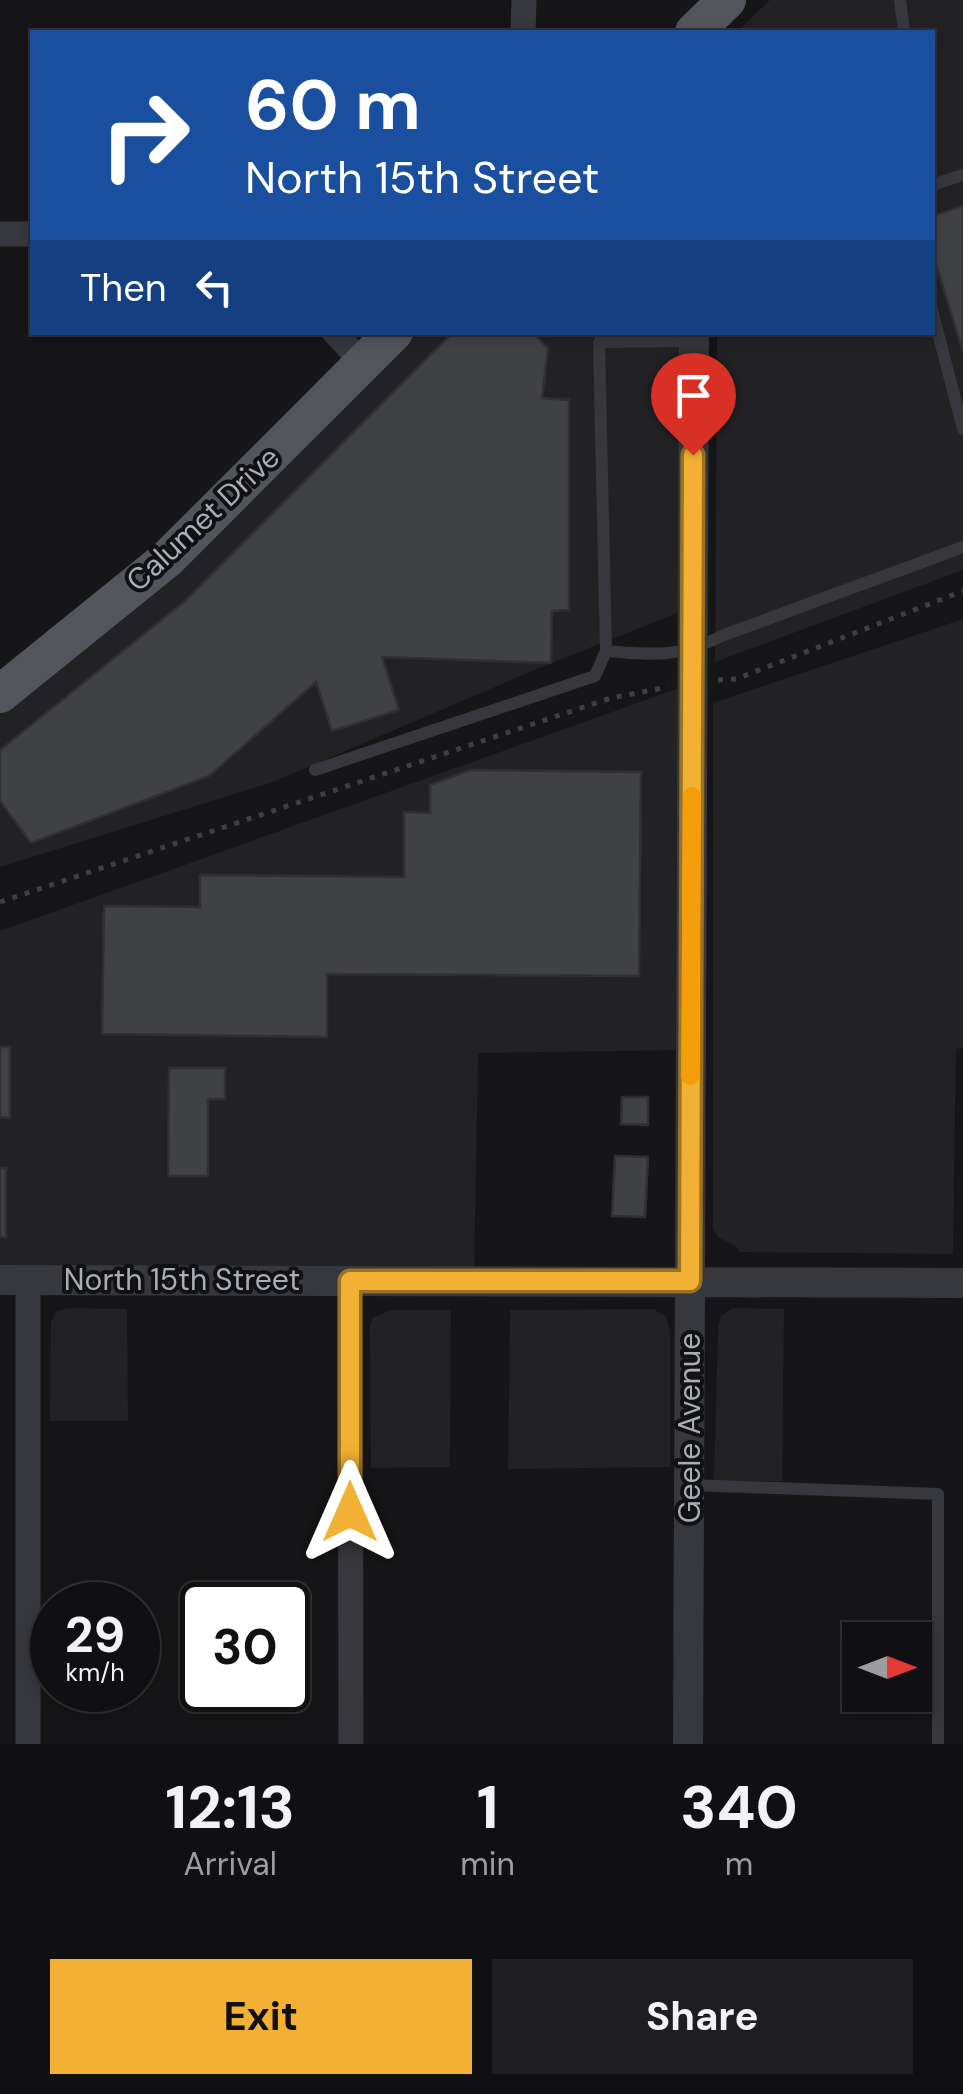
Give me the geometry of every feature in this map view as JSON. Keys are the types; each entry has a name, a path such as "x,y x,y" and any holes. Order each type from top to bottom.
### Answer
{"main road":[{"path":"696,30 726,0"},
{"name":"Calumet Drive","path":"0,694 167,560 391,335"}],"street":[{"path":"524,0 524,30"},
{"path":"694,0 694,30"},
{"path":"0,234 30,234"},
{"path":"337,335 364,363"},
{"name":"Geele Avenue","path":"688,1744 694,337"},
{"path":"14,1280 28,1744"},
{"name":"North 15th Street","path":"14,1280 963,1283"},
{"path":"350,1281 351,1744"}],"lane":[{"path":"900,0 904,30"},
{"path":"935,184 963,175"},
{"path":"935,322 963,429"},
{"path":"315,770 595,676 606,651 594,337 694,337"},
{"path":"606,651 657,655 692,651 724,635 963,547"},
{"path":"690,1485 938,1494 938,1744"}],"path":[{"path":"0,902 612,698 693,682 736,679 963,591"}],"shaded area":[{"path":"770,0 963,0 963,570 715,662 717,335 935,335 935,30 739,30"},
{"path":"392,335 694,335 692,607 273,782 0,867 0,694"},
{"path":"963,619 963,1048 956,1049 953,1254 740,1252 713,1229 713,703"},
{"path":"693,683 691,1050 478,1053 474,1281 0,1280 0,931"},
{"path":"733,1308 784,1309 782,1481 714,1481 718,1327 721,1316"},
{"path":"127,1309 128,1421 50,1421 51,1322 57,1311"},
{"path":"653,1309 666,1316 670,1333 670,1467 508,1469 510,1310"},
{"path":"391,1310 451,1310 450,1467 371,1468 373,1318"}],"building":[{"path":"963,206 963,352 935,262 935,215"},
{"path":"450,335 535,335 548,348 542,398 569,400 569,610 552,611 551,663 382,657 399,710 332,731 316,682 209,776 31,843 0,801 0,750 186,600"},
{"path":"470,770 641,772 639,976 327,974 327,1037 102,1034 104,906 200,907 200,875 404,877 404,812 430,813 430,785"},
{"path":"0,1047 10,1047 10,1118 0,1117"},
{"path":"169,1068 225,1068 225,1099 208,1099 208,1176 168,1176"},
{"path":"622,1097 648,1097 648,1125 621,1124"},
{"path":"615,1156 648,1157 645,1217 612,1216"},
{"path":"0,1168 6,1168 6,1237 0,1237"}],"slow traffic":[{"path":"690,1076 692,796"}],"route":[{"path":"350,1512 350,1281 690,1281 693,455"}]}
